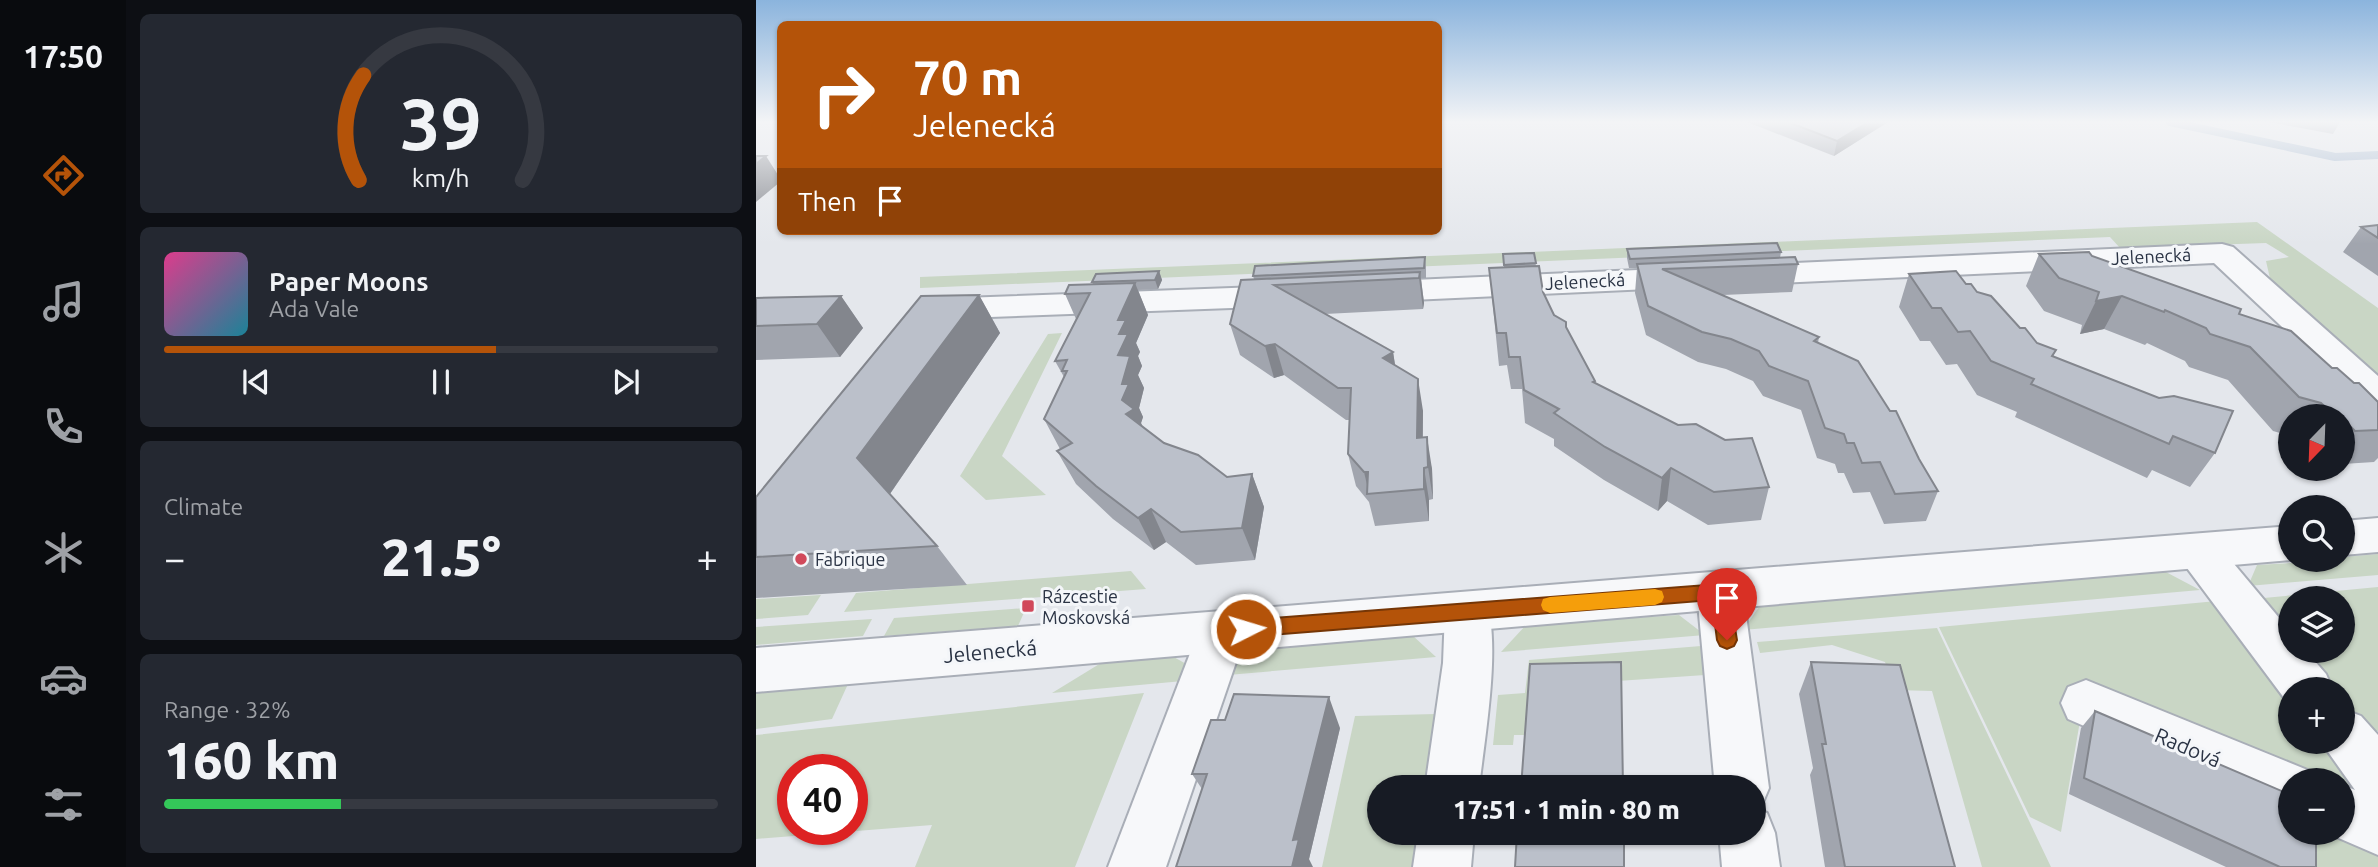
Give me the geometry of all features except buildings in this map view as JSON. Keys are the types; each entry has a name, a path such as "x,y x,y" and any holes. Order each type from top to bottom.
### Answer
{"street":[{"name":"Jelenecká","path":"911,331 928,309 1329,294 2221,253 2378,396"},
{"path":"2355,537 2378,535"},
{"name":"Jelenecká","path":"756,670 2278,544"},
{"path":"2199,552 2298,677"},
{"path":"1720,592 1741,775"},
{"path":"1454,775 1467,663 1468,611"},
{"path":"1136,867 1223,630"},
{"name":"Radová","path":"2086,703 2278,784"},
{"path":"2355,748 2378,776"},
{"path":"2355,817 2378,827"},
{"path":"1442,867 1445,845"},
{"path":"1748,845 1751,867"}],"green space":[{"path":"2257,222 2378,308 2378,378 2271,283 2266,261 2289,257 2266,243 2120,248 2110,237 920,288 920,277"},
{"path":"1062,333 1002,456 1046,495 986,500 960,476 1048,334"},
{"path":"2378,554 2378,575 2248,586 2257,565 2278,564 2278,572 2355,572 2355,556"},
{"path":"1131,571 1146,589 844,612 856,593"},
{"path":"2164,571 2200,590 1743,630 1759,607"},
{"path":"2378,587 2378,731 2366,734 2355,721 2355,677 2319,677 2307,663 2355,663 2355,589"},
{"path":"821,595 808,615 756,619 756,599"},
{"path":"2278,597 2278,629 2253,599"},
{"path":"2217,601 2278,679 2278,754 2337,754 2348,768 2303,768 2087,680 2061,832 2030,817 1939,627"},
{"path":"1026,608 1018,626 884,636 894,618"},
{"path":"1679,615 1705,635 1501,652 1526,625"},
{"path":"872,619 863,636 756,645 756,627"},
{"path":"1937,628 2051,867 1982,867 1932,691 1894,690 1885,662 1832,645 1760,653 1757,642"},
{"path":"1412,635 1436,657 1228,675 1249,650"},
{"path":"1701,646 1705,675 1530,687 1526,735 1514,735 1513,745 1493,745 1498,695 1525,693 1529,660"},
{"path":"1172,656 1188,665 1183,681 1052,693 1101,663"},
{"path":"848,684 832,719 756,729 756,693"},
{"path":"1144,693 1075,867 915,867 932,825 868,830 868,754 777,754 777,837 756,839 756,735"},
{"path":"1436,714 1427,775 1367,775 1367,845 1416,845 1413,867 1322,867 1355,716"},
{"path":"2355,777 2369,795 2355,790"},
{"path":"2355,837 2378,844 2378,867 2309,867 2308,845 2355,845"}],"slow traffic":[{"path":"1550,605 1655,597"}],"place":[{"name":"Fabrique","path":"801,559"},
{"name":"Rázcestie Moskovská","path":"1028,606"}],"route":[{"path":"1246,629 1720,592 1727,640"}]}
